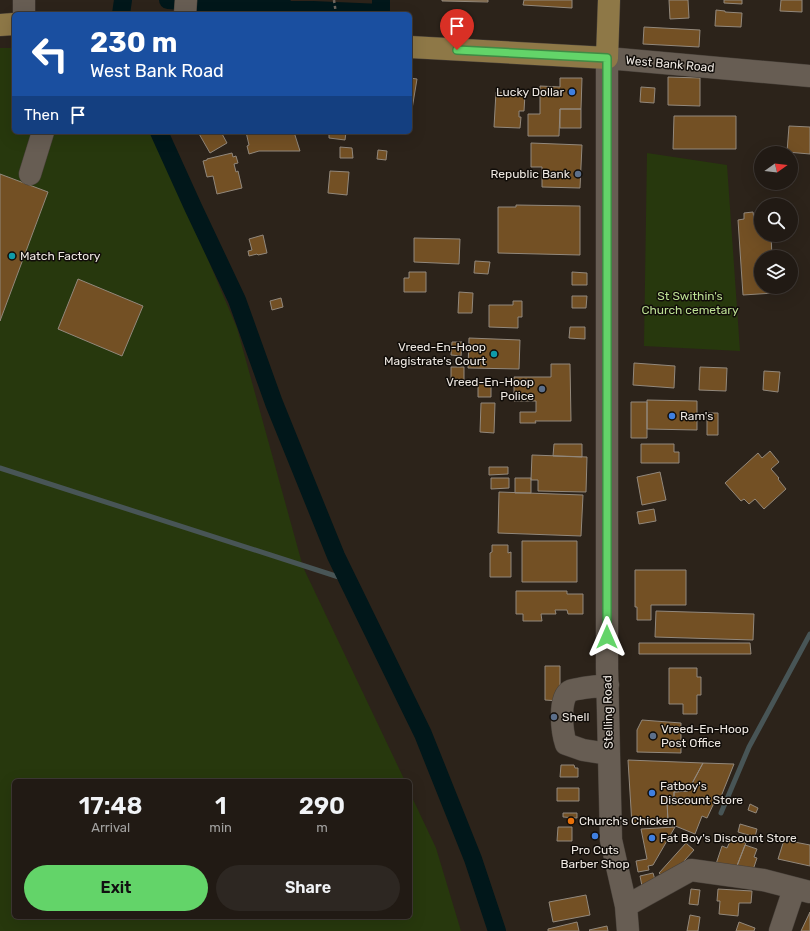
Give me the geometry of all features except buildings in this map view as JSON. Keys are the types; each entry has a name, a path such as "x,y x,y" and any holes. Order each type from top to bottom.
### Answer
{"main road":[{"path":"607,58 609,0"},
{"path":"0,25 12,17"},
{"name":"West Bank Road","path":"412,47 607,58"}],"street":[{"name":"West Bank Road","path":"607,58 810,76"},
{"name":"Stelling Road","path":"607,58 608,685 611,840 626,906 628,931"},
{"path":"30,174 42,134"},
{"path":"608,685 571,690 564,696 562,723 566,744 583,750 609,754"},
{"path":"626,906 691,870 763,880 802,890 780,931"}],"path":[{"path":"334,0 336,12"}],"green space":[{"path":"0,48 12,48 12,134 155,134 237,328 303,567 404,779 12,779 12,919 412,919 412,797 436,848 461,931 0,931"},
{"name":"St Swithin's Church cemetary","path":"647,153 727,165 740,351 644,346"}],"waterway":[{"path":"121,12 123,0"},
{"path":"168,0 290,9 358,12"},
{"path":"381,0 381,12"},
{"path":"160,134 237,300 274,403 336,556 423,734 473,859 497,931"},
{"path":"0,468 348,580"},
{"path":"721,813 749,747 810,634"}],"place":[{"name":"Lucky Dollar","path":"572,92"},
{"name":"Republic Bank","path":"578,174"},
{"name":"Match Factory","path":"12,256"},
{"name":"Vreed-En-Hoop Magistrate's Court","path":"494,354"},
{"name":"Vreed-En-Hoop Police","path":"542,389"},
{"name":"Ram's","path":"672,416"},
{"name":"Shell","path":"554,717"},
{"name":"Vreed-En-Hoop Post Office","path":"653,736"},
{"name":"Fatboy's Discount Store","path":"652,793"},
{"name":"Church's Chicken","path":"571,821"},
{"name":"Pro Cuts Barber Shop","path":"595,836"},
{"name":"Fat Boy's Discount Store","path":"652,838"}],"route":[{"path":"457,50 607,58 607,637"}]}
